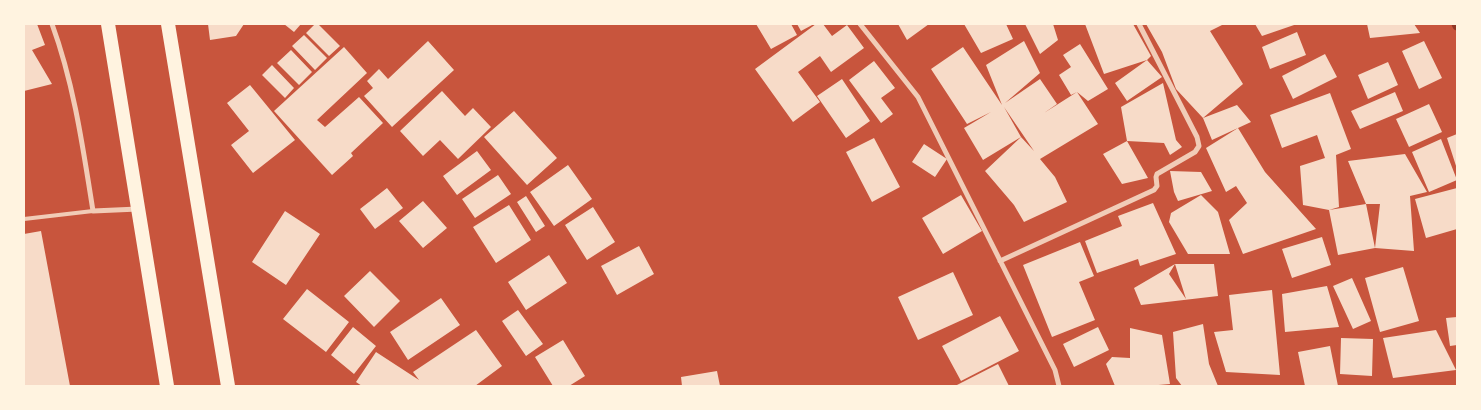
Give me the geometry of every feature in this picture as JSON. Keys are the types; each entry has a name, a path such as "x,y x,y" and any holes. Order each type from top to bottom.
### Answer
{"highway":[{"path":"108,24 167,386"},
{"path":"168,24 228,386"}],"street":[{"path":"52,24 61,50 80,126 93,211 138,209"},
{"path":"860,24 918,97 1055,370 1059,386"},
{"path":"1000,261 1154,190 1157,186 1157,174 1195,152 1199,146 1197,137 1139,24"}],"lane":[{"path":"24,219 93,211"}],"building":[{"path":"24,24 37,24 45,45 32,50 52,84 24,91"},
{"path":"208,24 244,24 236,36 210,40"},
{"path":"284,24 301,24 294,32"},
{"path":"315,24 318,24 340,46 329,56 306,33"},
{"path":"756,24 791,24 797,35 771,49"},
{"path":"797,24 814,24 801,31"},
{"path":"816,24 823,24 832,36 847,25 864,48 831,72 820,56 798,72 820,102 793,122 755,69"},
{"path":"898,24 929,24 907,40"},
{"path":"964,24 1006,24 1013,39 981,53"},
{"path":"1025,24 1053,24 1058,40 1040,54"},
{"path":"1085,24 1133,24 1151,56 1147,60 1104,74"},
{"path":"1146,24 1224,24 1210,31 1243,84 1203,118 1176,89 1162,52"},
{"path":"1255,24 1297,24 1262,36"},
{"path":"1367,24 1414,24 1420,33 1370,38"},
{"path":"1297,32 1306,55 1270,69 1262,47"},
{"path":"304,35 327,58 315,70 292,46"},
{"path":"428,41 454,70 392,127 364,96 373,88 367,81 379,69 388,79"},
{"path":"1024,41 1040,73 1005,103 1040,79 1057,104 1044,113 1077,92 1098,124 1040,159 1055,177 1067,202 1024,222 1014,205 985,171 1021,137 983,160 964,128 991,112 967,124 931,69 963,47 1002,105 986,65","holes":["1004,107 1034,151 1021,137"]},
{"path":"1424,41 1442,78 1419,89 1402,51"},
{"path":"1080,44 1108,89 1088,101 1077,92 1071,95 1059,75 1071,67 1063,55"},
{"path":"344,47 367,73 317,120 325,127 359,97 383,123 351,153 353,156 332,175 274,111"},
{"path":"291,50 312,72 299,85 277,63"},
{"path":"1325,54 1337,77 1293,99 1282,76"},
{"path":"1147,60 1162,77 1127,101 1115,83"},
{"path":"874,61 895,88 881,98 893,114 881,123 849,80"},
{"path":"1388,62 1398,85 1368,99 1358,75"},
{"path":"272,65 294,88 285,98 262,75"},
{"path":"842,79 870,121 846,138 817,96"},
{"path":"1163,83 1176,140 1182,147 1170,155 1164,143 1127,141 1121,107"},
{"path":"250,85 295,140 253,173 231,145 249,131 227,103"},
{"path":"442,91 465,116 473,108 491,127 458,159 440,140 423,156 400,131"},
{"path":"1395,92 1403,111 1360,129 1351,111"},
{"path":"1330,93 1351,149 1336,155 1339,207 1329,210 1303,205 1300,166 1325,158 1317,135 1282,148 1270,115"},
{"path":"1429,104 1442,132 1409,147 1396,119"},
{"path":"1237,105 1251,122 1212,140 1203,118"},
{"path":"514,111 557,158 527,185 484,137"},
{"path":"1238,128 1265,172 1316,229 1243,254 1229,220 1247,203 1236,186 1226,192 1206,148"},
{"path":"1457,134 1457,169 1447,138"},
{"path":"874,138 900,187 872,202 846,152"},
{"path":"1441,139 1457,180 1429,192 1412,152"},
{"path":"1127,141 1148,178 1122,184 1103,154"},
{"path":"924,144 947,159 935,177 912,162"},
{"path":"477,151 491,170 457,195 443,176"},
{"path":"1405,154 1427,192 1410,196 1414,251 1375,248 1380,204 1366,204 1348,161"},
{"path":"568,165 592,199 554,226 530,192"},
{"path":"1170,171 1201,172 1212,191 1178,201 1174,192"},
{"path":"498,175 511,194 475,218 462,199"},
{"path":"387,188 403,208 375,229 360,209"},
{"path":"1457,188 1457,229 1426,238 1415,199"},
{"path":"961,195 982,231 943,254 922,218"},
{"path":"1201,195 1218,212 1230,254 1188,254 1169,222 1171,213"},
{"path":"526,196 545,226 536,232 517,202"},
{"path":"423,201 447,228 423,248 399,221"},
{"path":"1153,203 1176,254 1140,266 1138,259 1097,273 1085,241 1122,226 1118,216"},
{"path":"1366,204 1375,248 1338,255 1329,210"},
{"path":"509,205 531,240 496,263 473,227"},
{"path":"593,207 615,242 587,260 565,225"},
{"path":"285,211 320,234 286,285 252,262"},
{"path":"41,231 70,386 24,386 24,234"},
{"path":"1322,237 1331,265 1292,278 1282,249"},
{"path":"1080,242 1094,276 1079,282 1095,320 1052,337 1023,265"},
{"path":"639,246 654,274 617,295 601,266"},
{"path":"549,255 567,283 526,310 508,282"},
{"path":"1175,264 1214,264 1218,296 1141,305 1134,288","holes":["1175,264 1186,299 1169,274"]},
{"path":"1403,267 1419,321 1380,332 1365,278"},
{"path":"370,271 400,301 374,327 344,296"},
{"path":"953,272 973,315 918,340 898,297"},
{"path":"1352,278 1371,321 1353,329 1333,286"},
{"path":"1327,286 1339,327 1285,332 1282,294"},
{"path":"307,289 349,322 326,352 283,319"},
{"path":"1272,290 1280,375 1226,372 1214,332 1233,330 1229,295"},
{"path":"441,298 460,325 408,360 390,332"},
{"path":"518,310 543,344 526,356 502,321"},
{"path":"1000,316 1019,351 961,381 942,346"},
{"path":"1457,317 1457,345 1450,346 1446,318"},
{"path":"1203,324 1209,364 1218,386 1182,386 1176,378 1173,332"},
{"path":"353,327 376,346 354,374 331,355"},
{"path":"1098,327 1109,350 1074,367 1063,344"},
{"path":"1130,328 1162,335 1170,384 1115,386 1106,364 1112,357 1130,358"},
{"path":"476,330 502,366 475,386 362,386 356,382 376,352 419,380 413,372"},
{"path":"1436,330 1456,370 1393,378 1383,338"},
{"path":"1341,338 1373,339 1372,376 1340,374"},
{"path":"563,340 585,376 569,386 553,386 535,357"},
{"path":"1330,346 1338,386 1305,386 1298,352"},
{"path":"998,364 1009,386 955,386"},
{"path":"717,371 720,386 682,386 681,377"}]}
